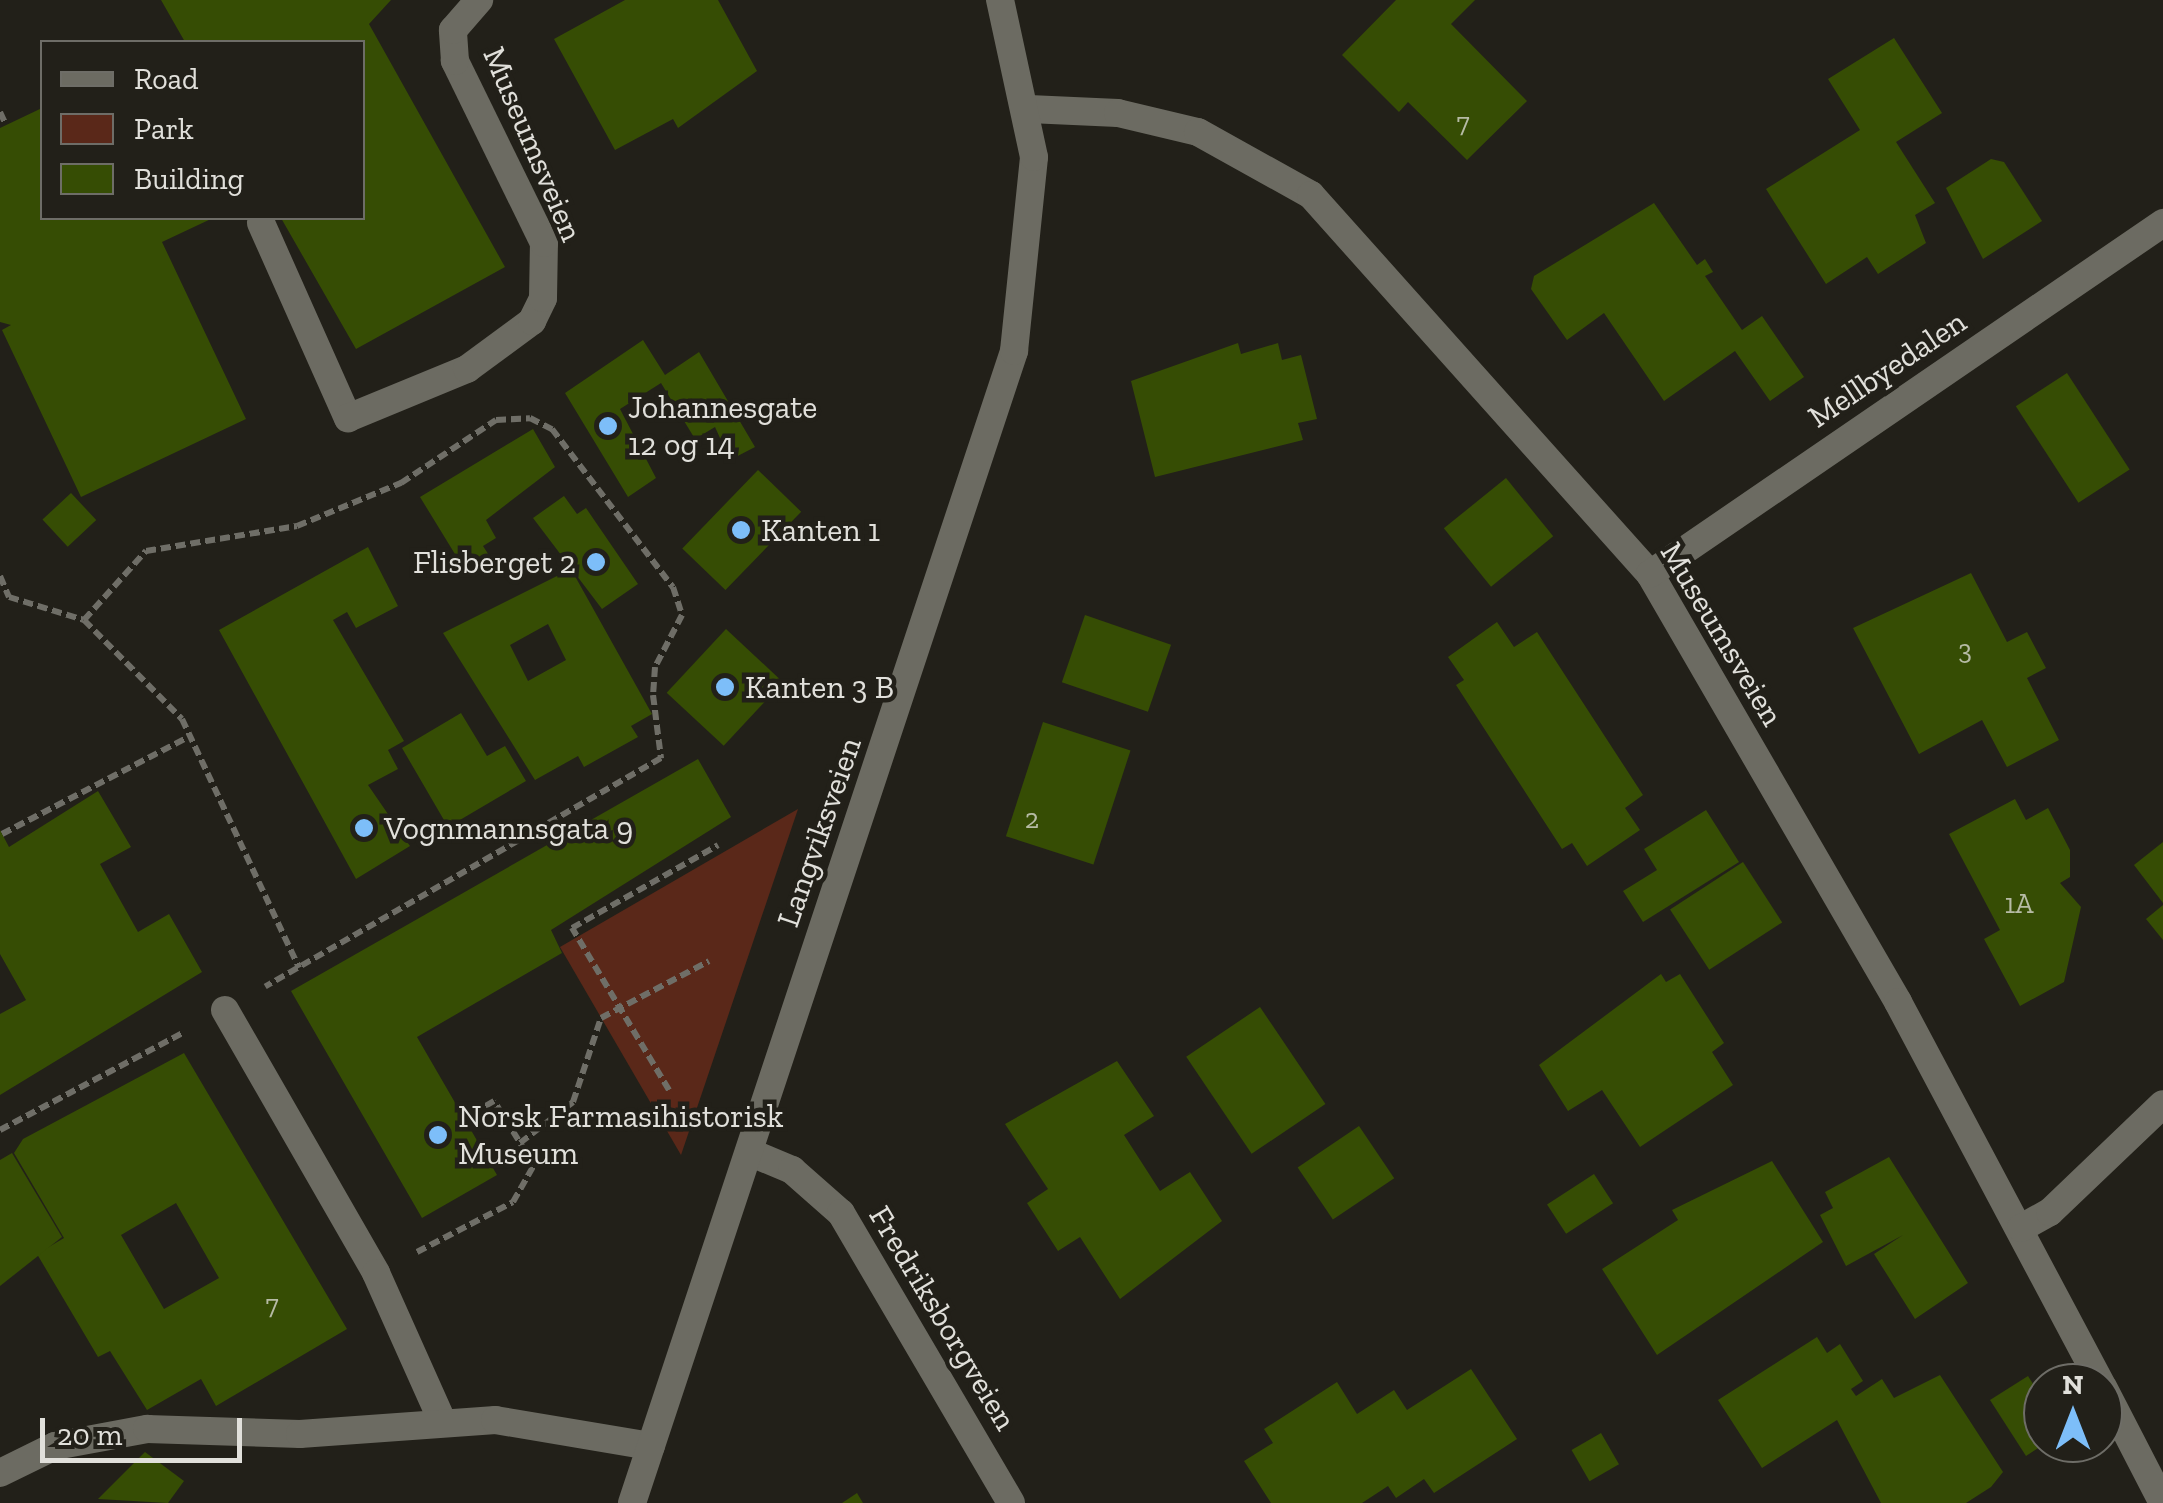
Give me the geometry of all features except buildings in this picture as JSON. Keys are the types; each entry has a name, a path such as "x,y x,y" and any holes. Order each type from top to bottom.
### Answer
{"street":[{"name":"Museumsveien","path":"261,223 348,418 467,369 532,321 543,298 544,244 455,61 454,30 479,0"},
{"name":"Langviksveien","path":"632,1503 1014,351 1033,223 1029,108 1000,0"},
{"name":"Museumsveien","path":"1029,108 1118,113 1198,132 1311,195 1650,574 2021,1228 2091,1363"},
{"name":"Mellbyedalen","path":"1650,574 2163,223"},
{"path":"225,1010 376,1273 443,1422"},
{"path":"2021,1228 2050,1212 2163,1104"},
{"name":"Fredriksborgveien","path":"749,1152 792,1170 841,1214 1011,1503"},
{"path":"0,1474 56,1446 147,1429 300,1434 443,1422 543,1425 650,1446"},
{"name":"Museumsveien","path":"2123,1425 2163,1502"}],"path":[{"path":"0,112 6,125"},
{"path":"0,1130 225,1010 661,758 653,695 655,667 682,616 672,587 552,429 530,418 496,420 401,483 297,526 146,552 84,620"},
{"path":"0,576 9,598"},
{"path":"0,600 9,598 84,620 190,736 299,968"},
{"path":"2,834 190,736"},
{"path":"668,1090 572,928 718,845"},
{"path":"520,1143 572,1102 601,1018 709,960"},
{"path":"376,1273 513,1202 534,1165 494,1101 464,1118"}],"green space":[{"path":"798,809 681,1155 560,947"}],"place":[{"name":"Johannesgate 12 og 14","path":"608,426"},
{"name":"Kanten 1","path":"741,530"},
{"name":"Flisberget 2","path":"596,562"},
{"name":"Kanten 3 B","path":"725,687"},
{"name":"Vognmannsgata 9","path":"364,828"},
{"name":"Norsk Farmasihistorisk Museum","path":"438,1135"}]}
